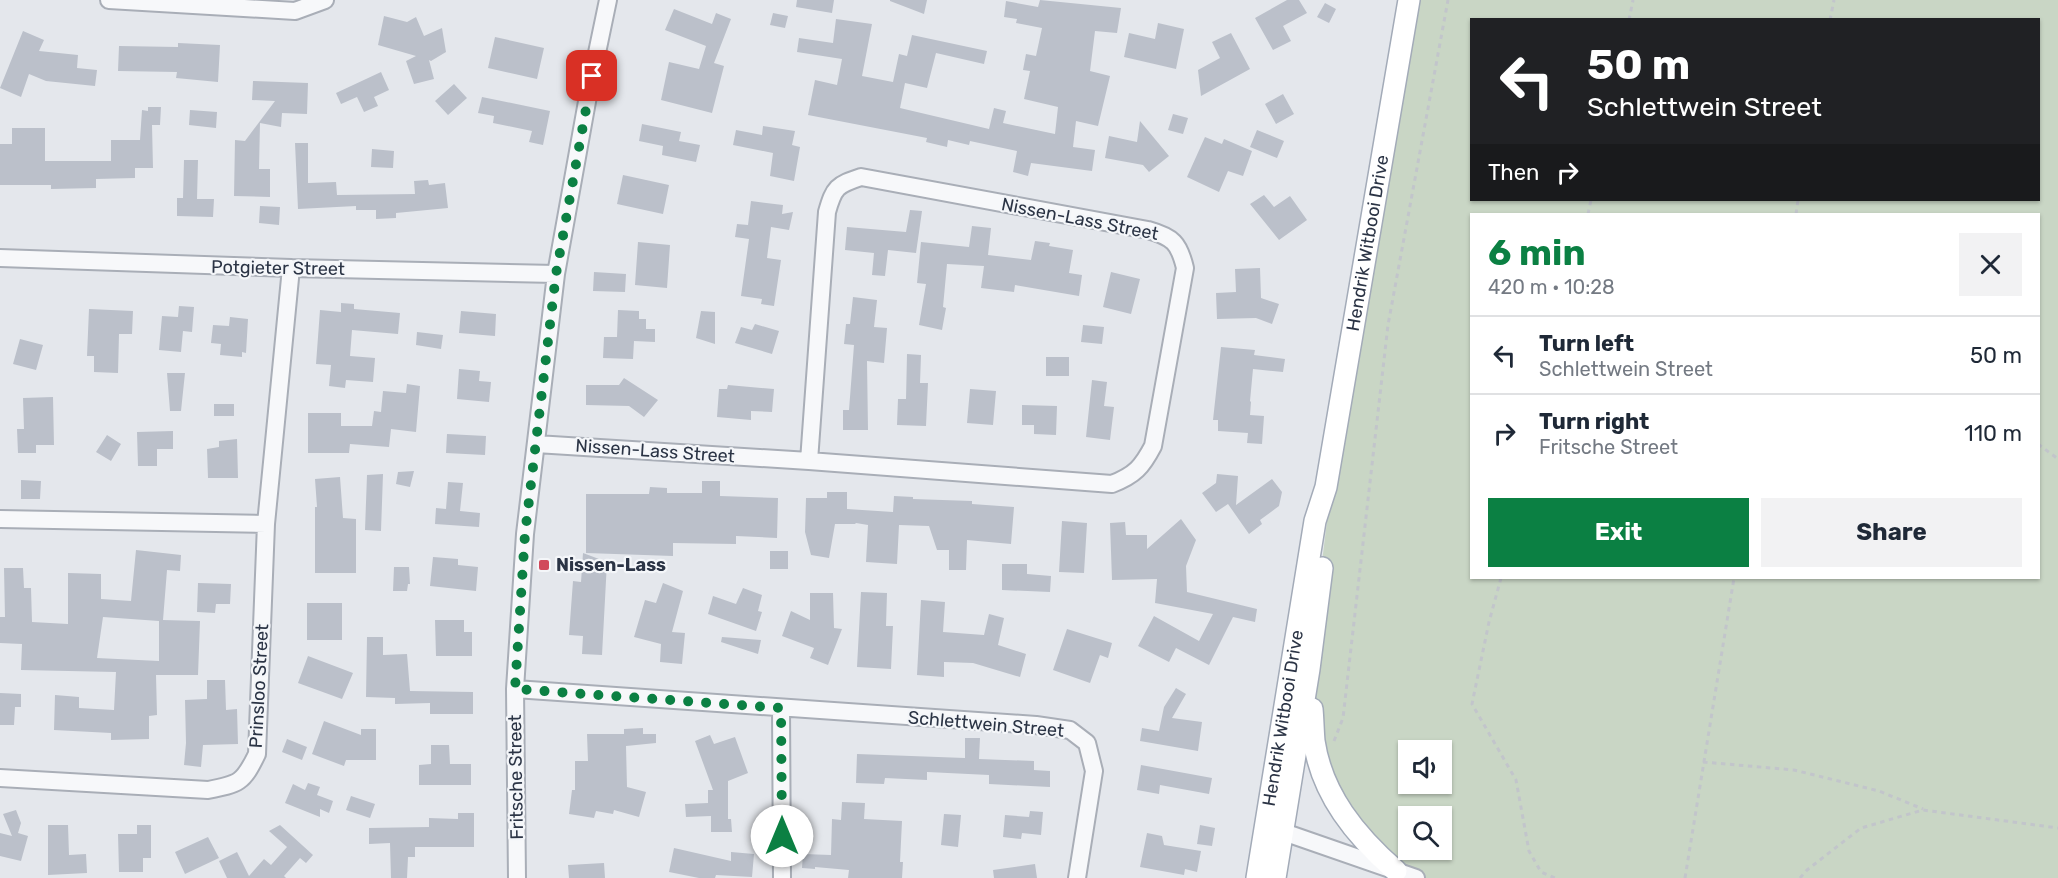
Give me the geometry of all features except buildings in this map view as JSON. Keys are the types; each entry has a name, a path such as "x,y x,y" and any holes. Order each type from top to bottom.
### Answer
{"main road":[{"name":"Hendrik Witbooi Drive","path":"1275,878 1275,829 1316,521 1326,487 1409,0"},
{"name":"Hendrik Witbooi Drive","path":"1257,878 1275,829 1309,669 1328,521 1326,487"},
{"path":"1309,669 1314,741 1321,771 1332,796 1351,826 1396,871"}],"street":[{"path":"109,0 295,10 325,0"},
{"name":"Fritsche Street","path":"517,878 515,689 525,534 556,274 608,0"},
{"name":"Nissen-Lass Street","path":"536,444 809,461 1112,484 1131,476 1144,462 1153,446 1185,268 1182,254 1175,242 1165,235 1148,230 861,177 844,183 832,192 827,212 809,461"},
{"name":"Potgieter Street","path":"0,258 556,274"},
{"name":"Prinsloo Street","path":"0,777 208,790 233,785 248,772 257,754 266,524 291,268"},
{"path":"0,519 266,524"},
{"name":"Schlettwein Street","path":"515,689 1036,725 1070,730 1087,743 1094,771 1077,878"},
{"path":"781,708 782,878"},
{"path":"1275,829 1416,878"}],"path":[{"path":"1321,771 1343,718 1388,325 1448,0"},
{"path":"1629,18 1633,0"},
{"path":"1830,18 1834,0"},
{"path":"2040,446 2058,459"},
{"path":"1501,579 1472,704 1516,780 1529,851 1541,872 1555,878"},
{"path":"1684,878 1734,579"},
{"path":"1703,762 1794,770 1879,791 1923,810 2058,828"},
{"path":"1800,878 1807,870 1862,828 1923,810"}],"green space":[{"path":"1409,0 2058,0 2058,878 1416,878 1396,871 1321,771 1309,669 1327,521 1326,487"}],"place":[{"name":"Nissen-Lass","path":"544,565"}],"route":[{"path":"592,76 556,274 525,534 515,689 781,708 782,836"}]}
